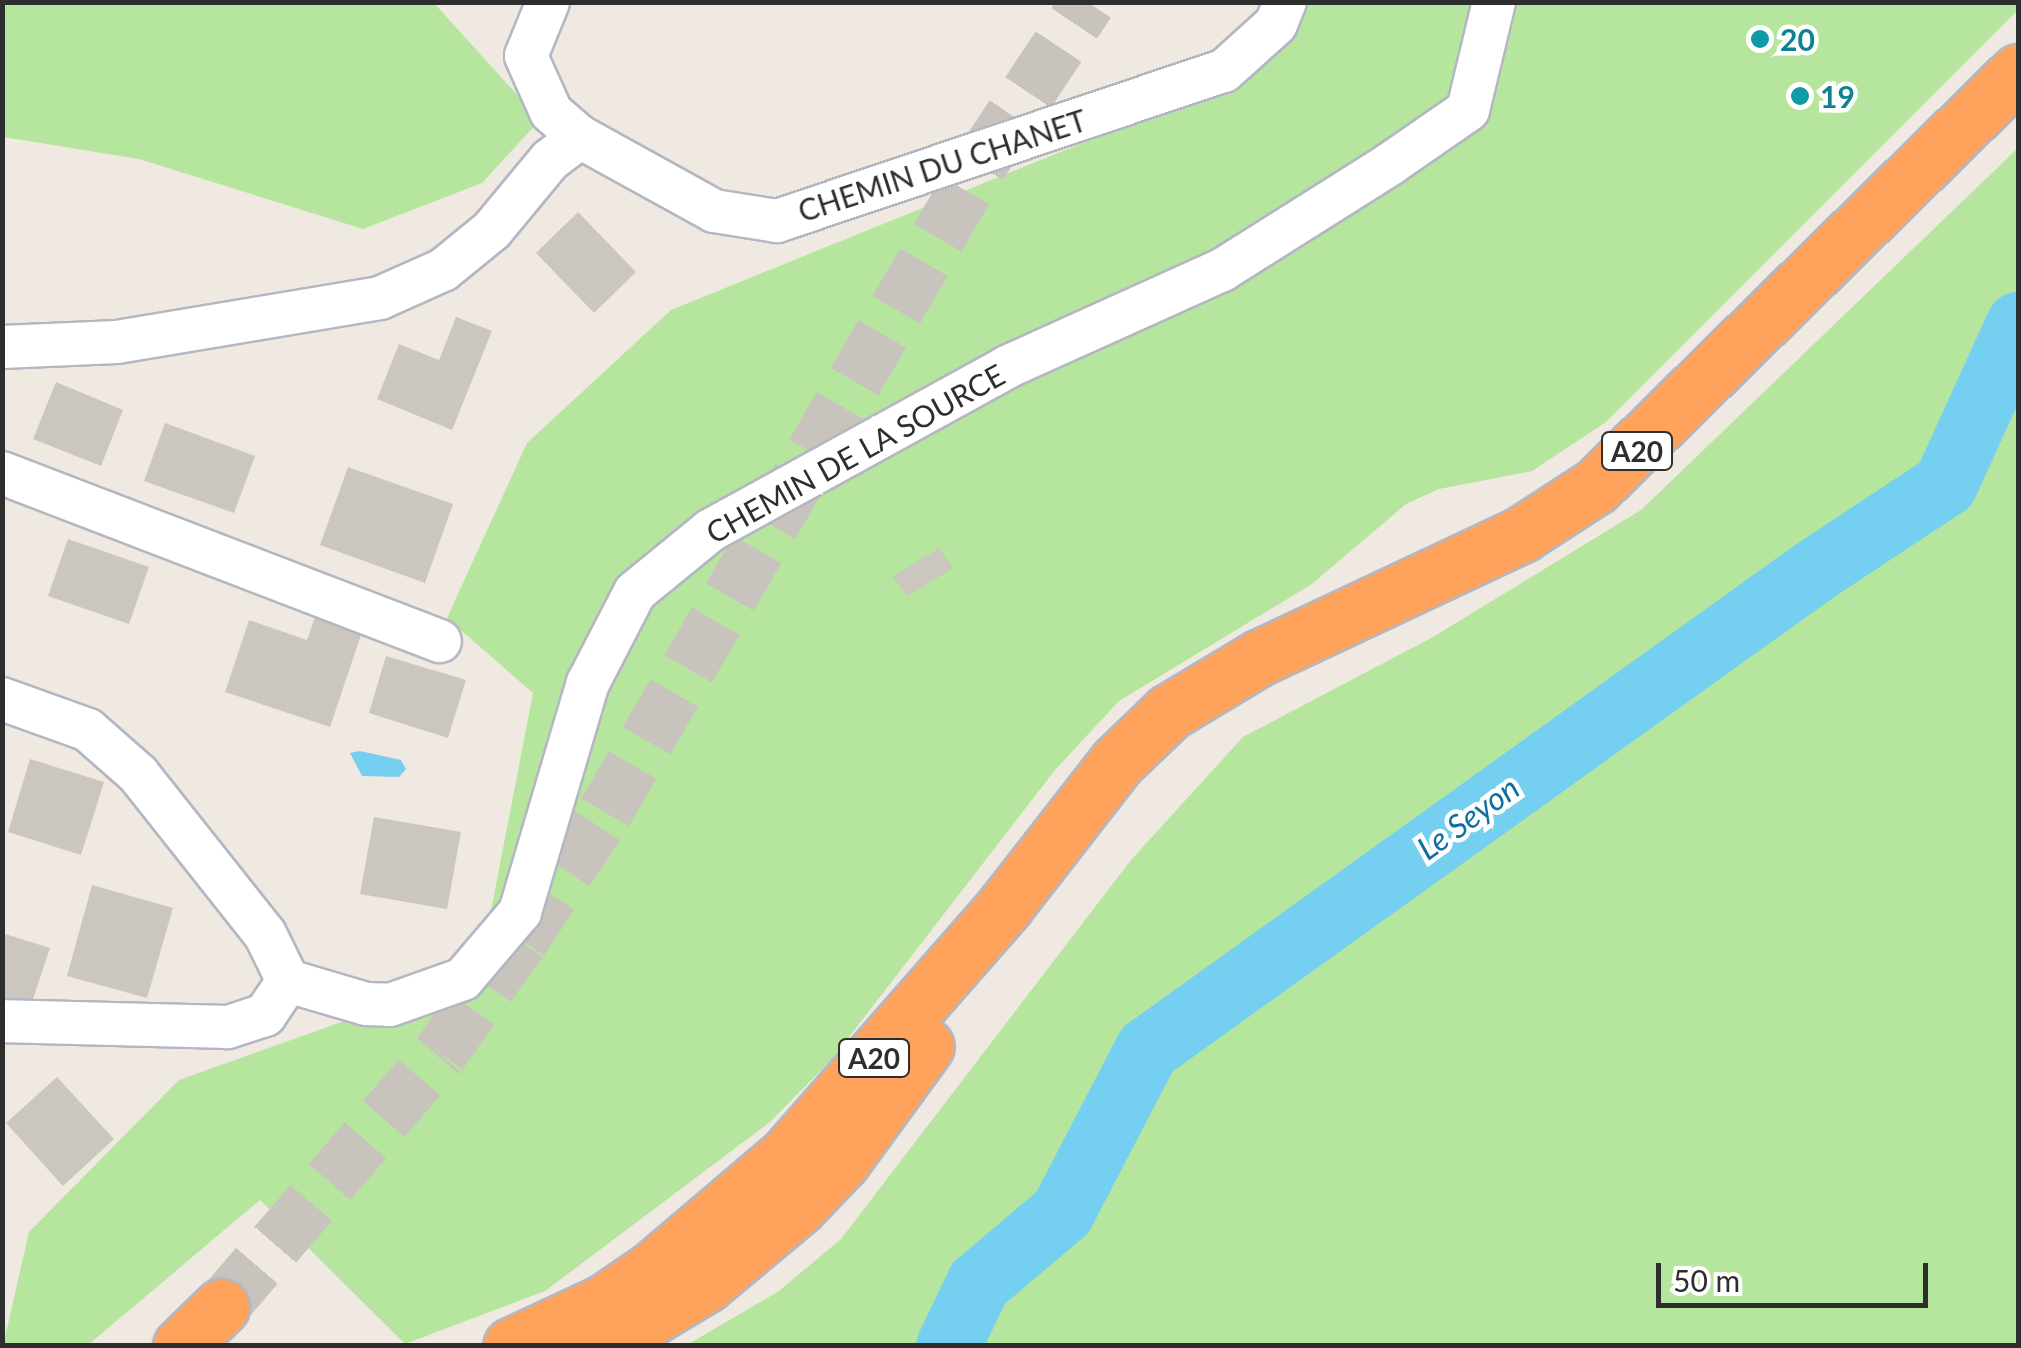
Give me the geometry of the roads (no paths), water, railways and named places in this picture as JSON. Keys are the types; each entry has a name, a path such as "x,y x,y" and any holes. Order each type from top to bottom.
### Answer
{"highway":[{"name":"A20","path":"511,1346 605,1302 738,1202 839,1098 1004,908 1117,762 1169,712 1283,646 1522,534 1596,486 2018,72"},
{"path":"602,1346 752,1249 831,1172 910,1072 1004,908"},
{"path":"181,1346 221,1307"}],"street":[{"name":"CHEMIN DU CHANET","path":"548,2 526,56 551,112 580,137 714,211 776,221 1224,72 1276,24 1284,2"},
{"name":"CHEMIN DE LA SOURCE","path":"288,981 366,1004 390,1005 464,979 520,912 588,683 635,592 711,530 1006,367 1222,270 1390,164 1468,110 1494,2"},
{"path":"2,347 117,342 380,298 443,270 492,230 550,160 580,137"},
{"path":"2,473 440,642"},
{"path":"2,699 88,730 138,774 265,934 288,981 265,1015 226,1027 2,1020"}],"water":[{"path":"360,751 401,760 406,769 399,777 362,776 350,753"}],"waterway":[{"name":"Le Seyon","path":"948,1346 978,1283 1062,1212 1147,1049 1812,572 1945,484 2018,324"}],"tunnel":[{"path":"221,1307 440,1053 521,940 605,812 982,161 1088,2"}],"place":[{"name":"20","path":"1760,39"},
{"name":"19","path":"1800,96"}]}
